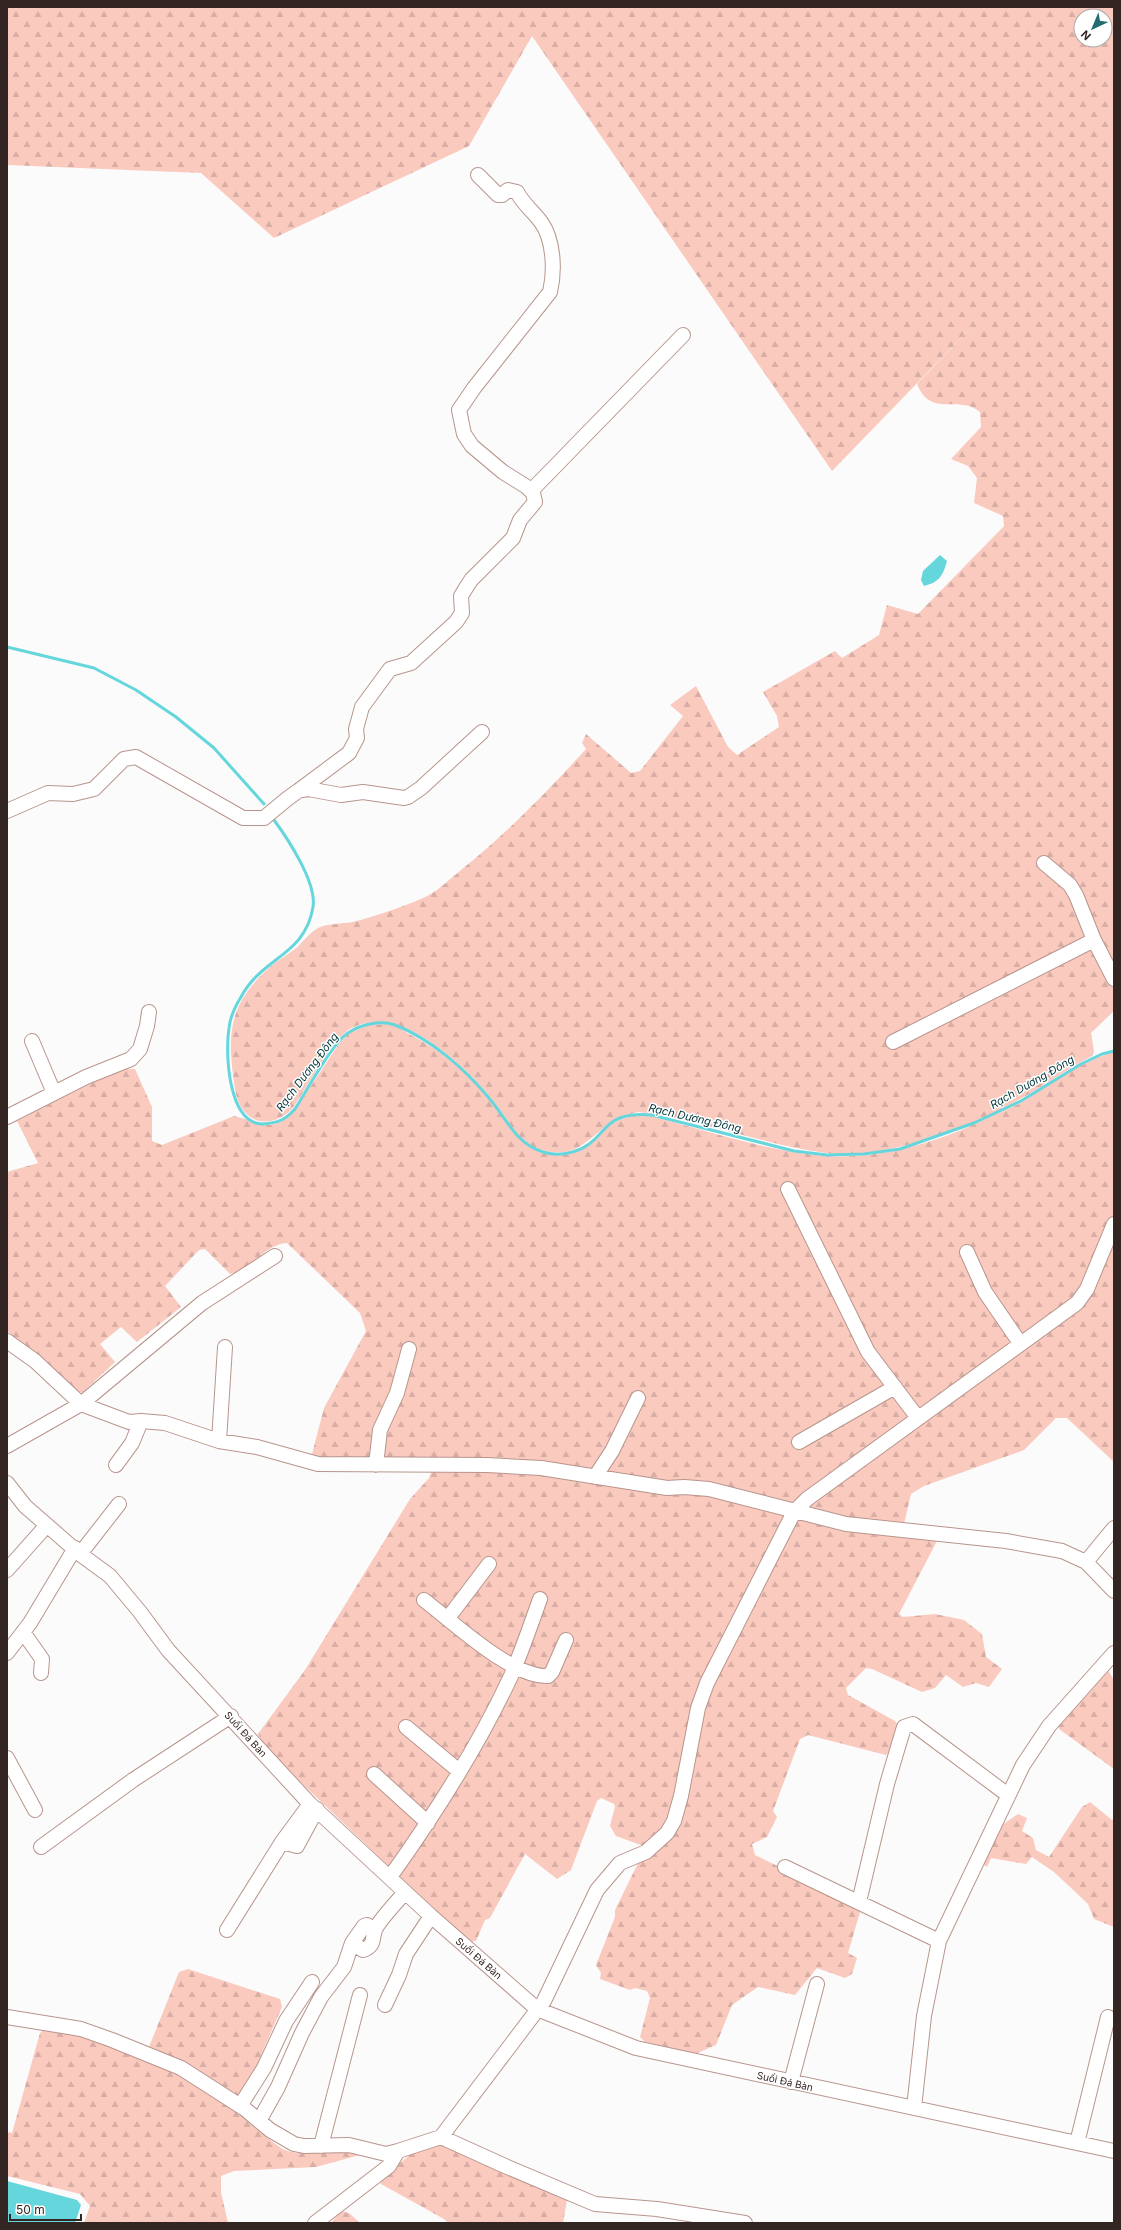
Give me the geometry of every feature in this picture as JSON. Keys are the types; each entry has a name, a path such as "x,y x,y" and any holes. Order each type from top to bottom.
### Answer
{"street":[{"path":"7,811 48,793 73,794 94,789 124,759 136,757 242,818 264,818 349,754 357,738 356,729 362,707 390,669 411,663 456,622 462,613 461,596 471,580 512,538 520,520 536,499 531,491 517,479 503,472 472,446 464,434 459,410 479,382 550,292 552,282 552,255 547,236 541,222 524,204 517,192 508,190 498,195 478,176"},
{"path":"531,491 683,335"},
{"path":"298,791 308,789 341,795 363,792 404,798 421,788 482,732"},
{"path":"1044,863 1070,885 1076,895 1094,940 1114,979"},
{"path":"893,1042 1094,940"},
{"path":"7,1117 54,1093 124,1062 137,1054 147,1026 149,1012"},
{"path":"32,1041 54,1093"},
{"path":"788,1190 868,1352 918,1418"},
{"path":"7,2017 59,2024 112,2040 181,2068 240,2106 270,2130 294,2144 304,2146 349,2145 386,2154 441,2137 547,1994 596,1890 620,1863 656,1845 667,1833 674,1820 682,1796 700,1702 707,1683 794,1512 807,1499 1081,1298 1087,1289 1114,1224"},
{"path":"967,1252 985,1292 1020,1344"},
{"path":"7,1446 81,1404 202,1303 275,1256"},
{"path":"7,1341 35,1361 81,1404 129,1422 141,1421 165,1423 219,1442 257,1447 318,1464 487,1465 541,1468 667,1488 684,1487 709,1489 794,1512 846,1524 1038,1545 1062,1551 1086,1562 1114,1591"},
{"path":"219,1442 225,1347"},
{"path":"376,1465 380,1430 397,1393 409,1349"},
{"path":"799,1442 895,1387"},
{"path":"595,1477 612,1450 638,1398"},
{"path":"116,1465 132,1443 141,1421"},
{"name":"Suối Đá Bàn","path":"7,1484 25,1506 110,1576 140,1612 168,1650 314,1807 405,1892 537,2008 636,2048 1114,2151"},
{"path":"7,1653 78,1551 119,1504"},
{"path":"7,1570 47,1525"},
{"path":"1086,1562 1114,1528"},
{"path":"448,1618 488,1564"},
{"path":"390,1877 428,1822 490,1719 515,1666 540,1599"},
{"path":"424,1600 494,1655 515,1666 541,1676 548,1676 552,1672 566,1640"},
{"path":"23,1632 42,1659 41,1673"},
{"path":"914,2108 924,2016 938,1941 1008,1794 1036,1743 1114,1653"},
{"path":"41,1847 133,1780 231,1716"},
{"path":"859,1902 887,1784 904,1727 913,1724 1008,1794"},
{"path":"406,1728 458,1771"},
{"path":"7,1758 35,1810"},
{"path":"374,1774 428,1822"},
{"path":"227,1930 282,1842 297,1846 314,1807"},
{"path":"785,1867 938,1941"},
{"path":"259,2121 278,2087 302,2033 321,1997 344,1967 352,1943 364,1926 367,1925 376,1930 405,1892"},
{"path":"385,2005 399,1975 406,1954 432,1916"},
{"path":"240,2106 264,2068 286,2021 312,1982"},
{"path":"791,2082 817,1984"},
{"path":"321,2146 360,1995"},
{"path":"1077,2143 1108,2016"},
{"path":"441,2137 505,2166 596,2204 657,2209 745,2223"},
{"path":"315,2223 389,2166 398,2151"}],"green space":[{"path":"7,7 1114,7 1114,1011 1091,1033 1094,1051 1092,1056 1040,1088 1002,1109 978,1120 927,1139 900,1147 874,1152 849,1154 826,1153 802,1149 686,1120 639,1112 614,1120 589,1140 574,1149 566,1152 557,1152 536,1148 520,1137 491,1098 463,1068 426,1039 406,1029 386,1023 366,1023 347,1031 334,1045 318,1067 293,1108 275,1120 265,1122 249,1116 243,1110 238,1101 235,1089 231,1052 233,1022 245,994 256,981 273,964 299,946 315,930 331,924 353,922 384,913 404,906 437,890 494,842 556,781 586,749 582,743 586,734 631,773 640,771 683,716 670,705 696,686 728,747 737,755 779,727 777,716 763,692 835,651 842,658 879,635 887,605 918,614 1004,526 1003,516 974,503 977,478 968,466 951,459 981,427 980,412 972,407 963,405 930,401 923,395 917,384 990,308 832,471 532,36 469,146 274,238 201,173 7,165"},
{"path":"368,1025 393,1025 442,1054 462,1070 480,1088 512,1130 525,1144 542,1153 555,1155 574,1153 581,1150 594,1142 613,1123 632,1116 651,1116 738,1140 781,1150 845,1157 887,1152 928,1142 968,1127 1019,1104 1090,1061 1114,1052 1114,1462 1067,1418 1056,1418 1024,1450 924,1486 911,1494 904,1524 938,1539 899,1614 903,1617 935,1614 964,1620 982,1634 986,1657 1002,1669 989,1687 976,1683 963,1687 946,1675 935,1688 922,1692 872,1669 866,1668 846,1688 848,1695 895,1721 899,1727 892,1750 886,1755 808,1735 800,1739 773,1811 777,1817 767,1837 752,1844 755,1855 852,1902 860,1912 848,1953 857,1958 852,1974 845,1978 817,1968 795,1995 758,1987 732,2005 716,2045 695,2054 645,2042 640,2037 650,1998 647,1991 635,1988 630,1990 600,1979 601,1973 596,1965 615,1917 615,1910 646,1847 616,1836 610,1826 615,1807 614,1804 601,1798 597,1801 571,1870 557,1879 525,1854 490,1918 485,1920 476,1941 466,1942 266,1748 258,1734 305,1670 410,1499 429,1478 435,1462 314,1460 312,1454 324,1408 366,1331 360,1313 287,1243 279,1244 265,1252 245,1268 230,1274 205,1249 199,1250 165,1286 181,1307 137,1342 121,1327 100,1344 115,1362 83,1392 76,1393 7,1331 7,1172 38,1163 17,1121 120,1069 135,1069 152,1107 152,1141 162,1145 234,1116 266,1125 273,1124 287,1118 295,1110 338,1045 348,1034"},
{"path":"1108,1670 1114,1680 1114,1769 1059,1729 1057,1723"},
{"path":"1090,1802 1112,1820 1114,1818 1114,1927 1094,1919 1088,1904 1054,1872 1032,1857 1026,1864 991,1858 987,1867 979,1862 996,1824 1002,1825 1018,1814 1027,1818 1022,1831 1033,1838 1036,1850 1049,1857 1082,1807"},
{"path":"188,1969 280,1999 282,2007 251,2078 234,2109 268,2138 287,2151 306,2153 343,2150 352,2151 360,2155 316,2167 234,2171 221,2176 221,2192 228,2223 84,2223 90,2206 80,2194 7,2176 7,2132 12,2133 40,2033 45,2028 70,2031 145,2057 179,1972"},
{"path":"433,2144 446,2146 567,2200 563,2223 448,2223 444,2219 381,2184 380,2180 412,2153"},
{"path":"341,2211 349,2213 360,2223 331,2223"}],"water":[{"path":"940,555 947,561 942,574 934,582 924,586 921,580 923,571"},
{"path":"7,2181 77,2200 81,2205 75,2223 7,2223"}],"waterway":[{"name":"Rạch Dương Đông","path":"7,647 94,668 136,690 176,717 214,748 264,804"},
{"name":"Rạch Dương Đông","path":"274,820 287,838 306,874 311,886 313,907 308,923 301,936 250,984 237,1004 231,1020 228,1039 231,1085 242,1113 251,1121 268,1124 277,1122 288,1116 295,1109 335,1046 342,1038 359,1027 377,1023 395,1025 422,1038 458,1066 480,1087 519,1137 534,1148 543,1152 555,1154 579,1150 592,1142 608,1125 620,1118 630,1115 652,1115 794,1151 827,1155 864,1154 900,1149 974,1123 1021,1101 1081,1064 1102,1054 1114,1051"}]}
